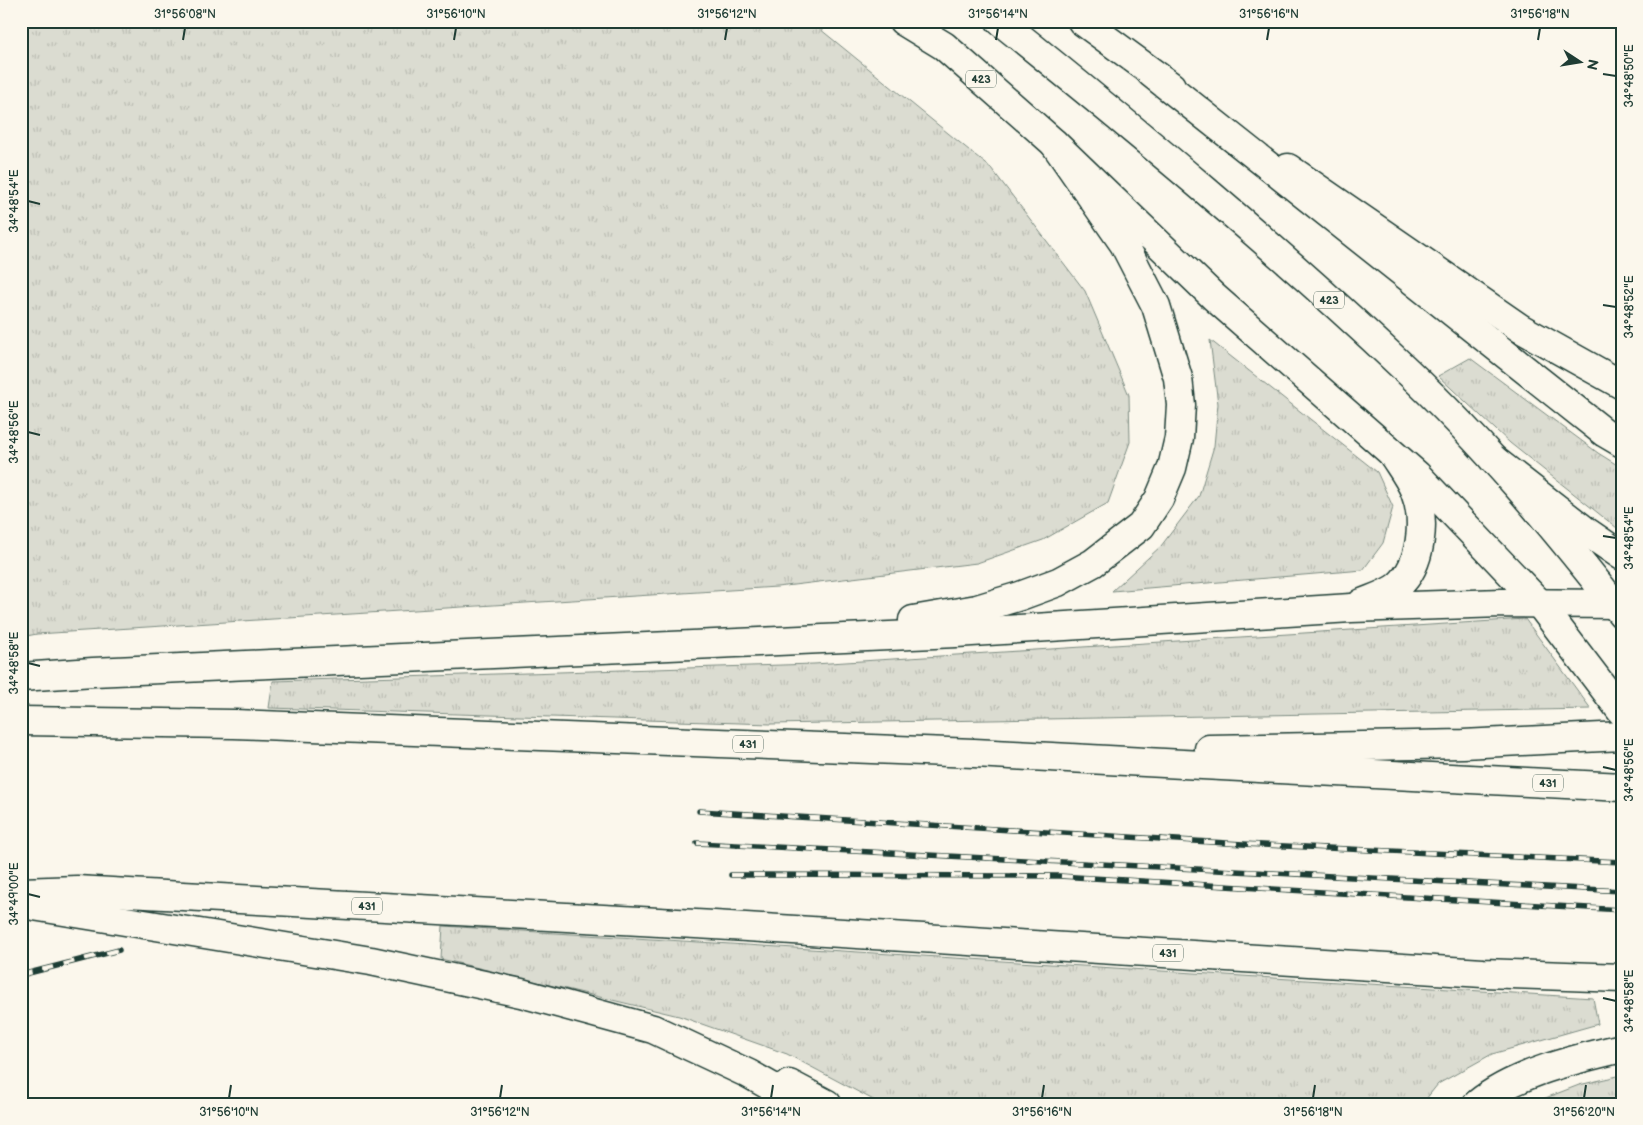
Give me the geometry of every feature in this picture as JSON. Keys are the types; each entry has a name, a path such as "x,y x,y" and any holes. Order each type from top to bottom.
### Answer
{"main road":[{"name":"423","path":"902,21 944,46 1054,143 1214,297 1417,476 1538,603 1622,712"},
{"name":"423","path":"1000,21 1263,241 1405,368 1493,459 1619,608"},
{"path":"1082,21 1151,73 1605,434 1622,443"},
{"path":"1151,73 1520,328 1622,385"},
{"path":"790,640 977,609 1058,582 1093,563 1122,542 1141,526 1159,498 1172,468 1179,438 1181,405 1178,378 1156,306 1124,244 1054,143"},
{"path":"1351,608 1398,586 1412,568 1420,543 1421,517 1415,492 1393,455"},
{"path":"1493,459 1587,532 1622,556"},
{"path":"21,677 93,672 956,633 1351,608 1538,603 1619,608"},
{"name":"431","path":"21,721 234,724 974,753 1622,787"},
{"path":"974,753 1463,744 1622,736"},
{"name":"431","path":"21,892 77,890 156,894 714,925 1483,973 1622,978"},
{"path":"21,904 371,960 521,993 652,1029 749,1074 802,1104"},
{"path":"683,1043 791,1085 827,1104"},
{"path":"1476,1104 1525,1077 1572,1060 1622,1048"}],"green space":[{"path":"21,21 803,21 820,29 991,168 1085,291 1129,395 1130,442 1108,503 1043,540 977,563 777,587 37,634 21,637"},
{"path":"1210,340 1377,472 1393,507 1383,543 1363,570 1112,591 1161,546 1199,496 1214,446 1218,404"},
{"path":"1470,358 1598,453 1622,468 1622,532 1510,443 1438,376"},
{"path":"1525,619 1591,709 771,724 269,708 273,681 814,664"},
{"path":"443,926 1593,998 1598,1024 1492,1054 1438,1084 1422,1104 881,1104 787,1054 679,1016 441,959"},
{"path":"1622,1075 1622,1104 1530,1104 1579,1085"}],"railway":[{"path":"699,811 1243,844 1622,862"},
{"path":"697,843 1622,891"},
{"path":"731,875 1059,876 1622,910"},
{"path":"21,975 119,950"}]}
